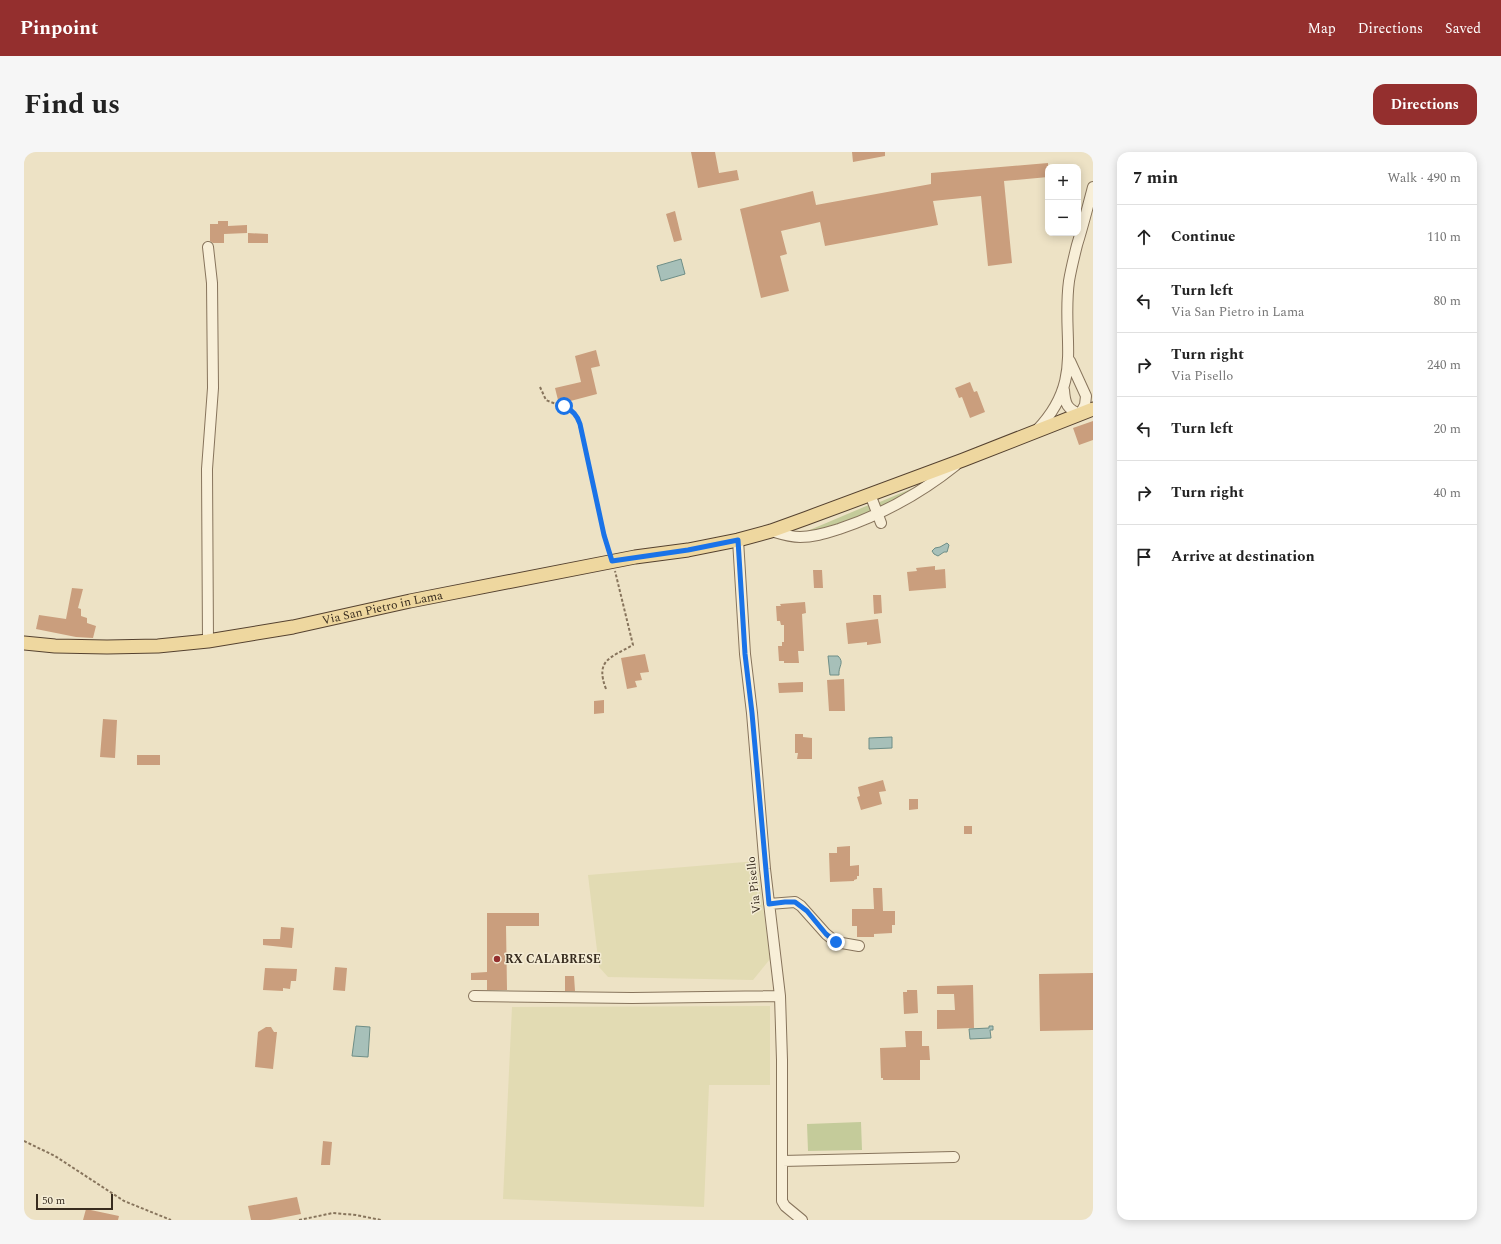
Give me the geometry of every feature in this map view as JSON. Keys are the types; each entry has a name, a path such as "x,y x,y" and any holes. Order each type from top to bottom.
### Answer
{"main road":[{"name":"Via San Pietro in Lama","path":"24,643 55,646 107,647 158,646 208,641 293,627 410,601 612,561 688,550 738,540 771,531 963,460 1093,409"}],"street":[{"path":"1068,357 1086,396 1085,405 1080,414 1067,407 1065,401 1064,386 1068,357 1067,292 1070,274 1093,187"},
{"path":"208,247 212,283 213,388 207,469 208,641"},
{"path":"1077,379 1093,392"},
{"path":"1037,430 1054,409 1064,386"},
{"path":"771,531 787,536 801,538 819,536 849,526 879,519 963,460"},
{"path":"870,494 879,519"},
{"name":"Via Pisello","path":"738,540 745,654 752,713 769,904 780,996 782,1060 782,1201 785,1206 802,1220"},
{"path":"769,904 795,902 804,908 826,934 836,942 859,946"},
{"path":"474,996 632,998 780,996"},
{"path":"782,1161 954,1157"}],"path":[{"path":"540,387 546,400 572,410 577,416 591,470 604,535 633,645 606,662 601,672 606,689"},
{"path":"24,1141 55,1156 124,1202 171,1220"},
{"path":"299,1220 334,1213 356,1215 380,1220"}],"shaded area":[{"path":"757,861 770,959 753,980 608,977 599,967 588,875"},
{"path":"770,1006 770,1085 709,1085 704,1207 503,1199 512,1007"}],"green space":[{"path":"925,483 877,510 875,504"},
{"path":"871,504 873,511 869,514 813,533 805,532"},
{"path":"861,1122 862,1150 808,1151 807,1124"}],"water":[{"path":"681,259 685,274 661,281 657,266"},
{"path":"947,543 949,545 947,552 944,552 938,556 934,554 932,551 935,548"},
{"path":"828,656 838,656 840,658 841,663 839,675 830,675"},
{"path":"892,737 892,748 869,749 869,738"},
{"path":"356,1026 370,1027 368,1057 352,1056"},
{"path":"989,1026 993,1026 993,1030 990,1030 991,1038 970,1039 969,1029 989,1028"}],"building":[{"path":"691,152 715,152 719,173 737,170 739,180 698,188"},
{"path":"852,152 885,152 885,156 853,162"},
{"path":"1048,163 1045,164 1045,177 1004,181 1012,263 988,266 981,196 933,201 938,225 825,246 820,222 781,231 787,254 780,256 789,291 761,298 740,209 813,191 816,205 931,184 931,173"},
{"path":"675,211 682,240 674,242 666,214"},
{"path":"218,221 228,221 228,226 247,225 247,233 224,234 224,243 213,243 210,241 210,224 218,224"},
{"path":"248,233 268,234 268,243 248,243"},
{"path":"596,350 600,366 591,368 597,394 559,404 555,388 581,382 575,356"},
{"path":"970,382 974,392 977,391 985,412 970,418 962,397 959,398 955,388"},
{"path":"1093,421 1093,440 1079,445 1073,428"},
{"path":"935,566 935,570 945,569 946,588 909,591 907,572 917,571 916,568"},
{"path":"813,570 822,570 823,588 814,588"},
{"path":"72,588 83,589 78,608 81,609 81,616 87,618 87,623 96,626 93,638 76,637 36,629 39,615 66,619"},
{"path":"873,595 881,595 882,613 874,614"},
{"path":"805,602 806,613 802,614 804,651 798,651 799,663 784,663 784,661 779,661 778,646 782,646 782,642 784,642 784,625 781,625 780,621 777,621 776,606 781,606 780,604"},
{"path":"878,619 881,643 867,645 867,642 848,644 846,623"},
{"path":"645,654 649,672 640,673 642,680 635,681 637,687 627,689 621,658"},
{"path":"844,679 845,711 829,711 827,680"},
{"path":"803,682 803,692 779,693 778,683"},
{"path":"604,700 604,713 594,714 594,701"},
{"path":"103,719 117,720 115,758 100,757"},
{"path":"795,734 803,734 803,737 812,738 812,759 797,759 798,753 795,753"},
{"path":"137,755 160,755 160,765 137,765"},
{"path":"883,780 886,791 879,792 882,804 861,810 857,797 860,796 858,787"},
{"path":"909,799 918,799 918,809 909,810"},
{"path":"964,826 972,826 972,834 964,834"},
{"path":"850,846 850,866 859,865 859,876 857,876 857,879 854,881 830,882 829,853 837,853 837,847"},
{"path":"873,888 882,888 883,911 895,911 895,925 892,925 892,933 874,934 874,937 857,937 857,926 852,926 852,909 874,909"},
{"name":"RX CALABRESE","path":"487,913 539,913 539,926 506,926 507,990 487,990 487,980 471,980 471,973 487,972"},
{"path":"281,927 294,928 292,948 263,945 263,939 280,939"},
{"path":"335,967 347,968 345,991 333,990"},
{"path":"265,968 297,969 296,981 291,981 290,989 283,988 283,991 263,990"},
{"path":"1093,973 1093,1030 1040,1031 1039,974"},
{"path":"565,976 574,976 575,991 565,991"},
{"path":"973,985 974,1028 937,1029 937,1010 955,1010 954,994 937,994 937,986"},
{"path":"907,990 917,990 918,1013 904,1014 903,992 907,992"},
{"path":"266,1027 271,1027 274,1032 277,1032 273,1069 255,1067 258,1032"},
{"path":"905,1031 922,1031 922,1046 929,1046 930,1060 920,1060 920,1080 883,1080 883,1078 881,1078 880,1048 906,1047"},
{"path":"323,1141 332,1142 330,1165 321,1165"},
{"path":"297,1197 301,1214 270,1220 251,1220 248,1206"},
{"path":"86,1209 119,1216 118,1220 83,1220"}],"place":[{"name":"RX CALABRESE","path":"497,959"}],"route":[{"path":"564,406 572,410 577,416 580,424 604,535 612,561 688,550 738,540 745,654 752,713 769,904 795,902 807,911 826,934 836,942"}]}
